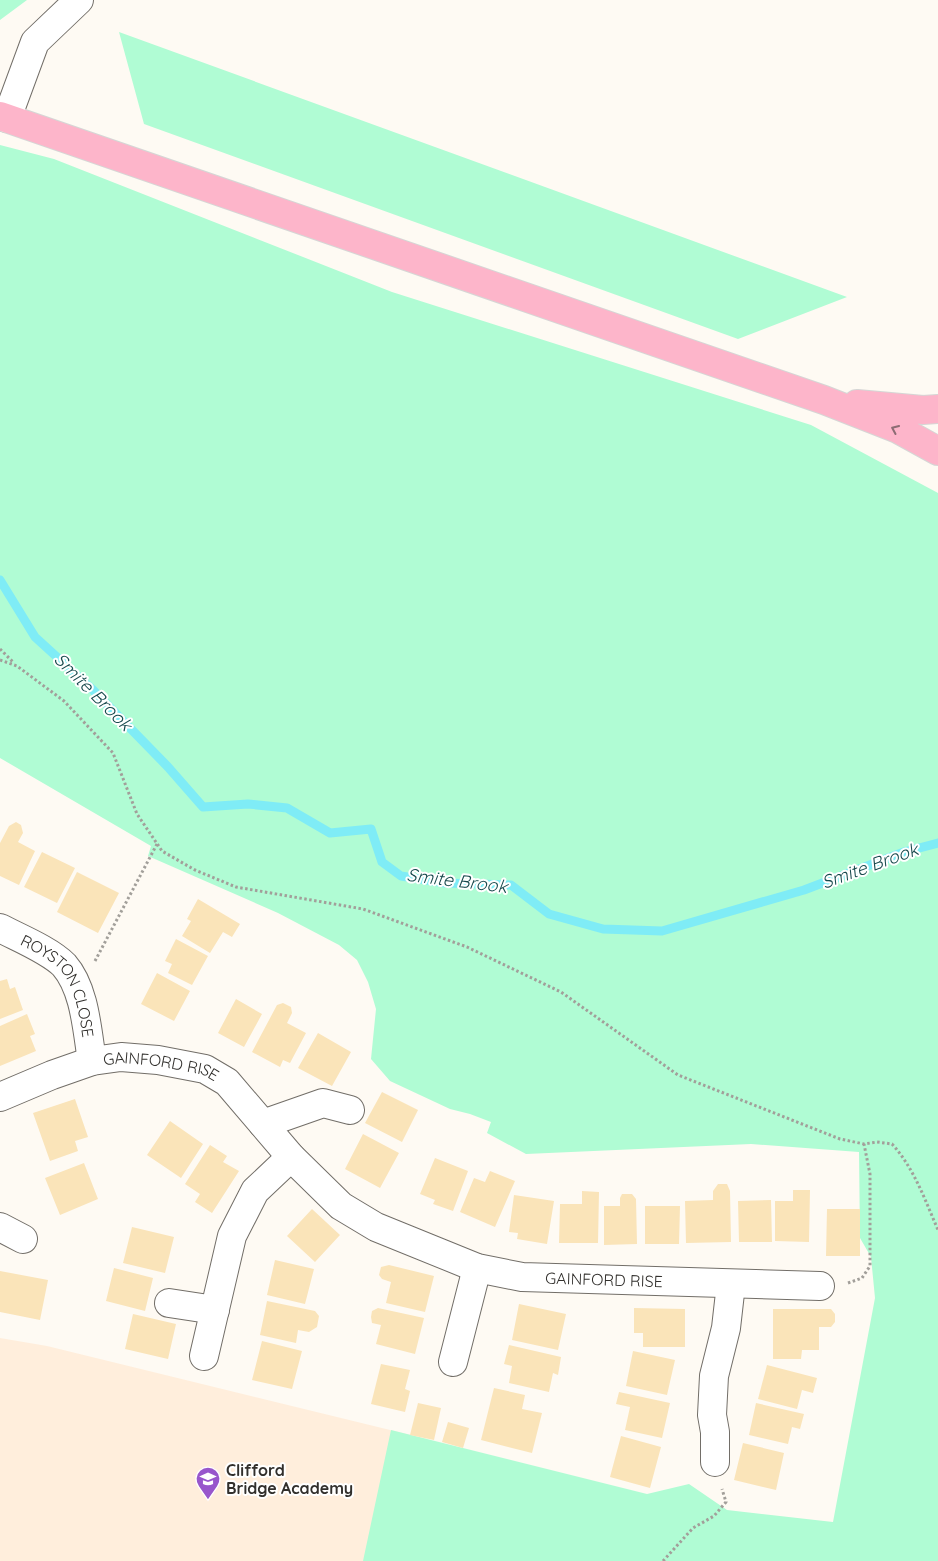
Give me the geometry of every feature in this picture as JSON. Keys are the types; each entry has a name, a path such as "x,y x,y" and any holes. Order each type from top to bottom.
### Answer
{"main road":[{"path":"4,117 824,400 898,429 938,451"},
{"path":"824,400 868,406 923,410 938,409"}],"street":[{"path":"4,117 34,42 80,0"},
{"name":"ROYSTON CLOSE","path":"0,928 50,955 64,965 80,990 92,1061"},
{"name":"GAINFORD RISE","path":"0,1097 52,1075 92,1061 121,1057 158,1060 205,1069 227,1082 291,1156 341,1206 376,1227 477,1268 522,1277 820,1286"},
{"path":"263,1124 323,1103 350,1110"},
{"path":"204,1356 232,1236 255,1191 291,1156"},
{"path":"453,1362 477,1268"},
{"path":"715,1462 715,1432 712,1415 714,1376 726,1328 732,1284"},
{"path":"169,1302 215,1310"}],"path":[{"path":"0,649 17,666 64,701 113,753 137,814 162,851 195,870 236,887 363,909 467,947 561,992 678,1075 840,1139 864,1144 877,1142 892,1144 902,1155 914,1177 938,1230"},
{"path":"0,660 17,666"},
{"path":"80,990 157,844"},
{"path":"820,1286 849,1283 862,1278 870,1266 870,1174 864,1144"},
{"path":"663,1561 693,1528 714,1516 726,1502 715,1462"}],"shaded area":[{"name":"Clifford Bridge Academy","path":"0,1338 47,1346 427,1439 404,1561 0,1561"}],"green space":[{"path":"0,0 27,0 0,20"},
{"path":"119,32 847,297 738,339 144,124"},
{"path":"0,145 54,159 392,292 811,425 938,493 938,1561 363,1561 391,1430 647,1494 689,1484 727,1510 833,1522 875,1298 871,1257 860,1238 859,1152 751,1144 526,1154 487,1133 491,1122 450,1109 390,1081 371,1059 376,1009 368,982 357,960 339,945 278,913 148,856 151,846 0,758"}],"building":[{"path":"16,822 21,825 23,833 18,842 35,851 19,885 0,876 0,843 9,826"},
{"path":"42,852 75,868 57,903 24,887"},
{"path":"77,872 119,893 98,933 57,912"},
{"path":"198,899 240,924 232,937 223,932 210,953 182,936 191,921 187,919"},
{"path":"176,939 208,956 192,985 168,973 172,964 165,961"},
{"path":"157,973 190,991 174,1021 141,1004"},
{"path":"7,979 10,989 15,987 23,1010 0,1019 0,981"},
{"path":"236,999 262,1014 244,1047 218,1033"},
{"path":"283,1003 291,1007 292,1013 287,1023 306,1033 290,1063 283,1060 280,1067 252,1052 277,1005"},
{"path":"27,1014 35,1034 30,1036 36,1051 0,1066 0,1026"},
{"path":"318,1033 351,1052 332,1086 298,1068"},
{"path":"382,1092 418,1110 402,1142 365,1123"},
{"path":"75,1099 88,1137 75,1141 78,1151 50,1161 33,1113"},
{"path":"170,1121 203,1144 181,1178 147,1155"},
{"path":"363,1134 399,1153 380,1188 345,1169"},
{"path":"210,1145 227,1156 223,1162 239,1171 212,1213 195,1202 200,1194 185,1184"},
{"path":"435,1158 468,1171 453,1211 433,1204 435,1200 420,1194"},
{"path":"84,1163 98,1199 60,1215 45,1178"},
{"path":"490,1171 515,1181 495,1227 460,1212 474,1178 485,1182"},
{"path":"718,1184 727,1184 730,1191 731,1242 686,1243 685,1201 713,1200 713,1191"},
{"path":"793,1190 810,1190 809,1242 775,1241 775,1201 793,1201"},
{"path":"582,1191 599,1192 598,1243 559,1243 560,1204 582,1204"},
{"path":"622,1194 632,1194 636,1199 637,1244 604,1245 604,1206 620,1206"},
{"path":"514,1195 554,1201 547,1244 517,1239 518,1233 509,1232"},
{"path":"771,1200 772,1242 739,1242 738,1201"},
{"path":"645,1206 680,1206 679,1244 645,1244"},
{"path":"312,1209 340,1235 315,1262 287,1236"},
{"path":"827,1209 860,1209 860,1256 826,1256"},
{"path":"132,1227 174,1237 165,1273 123,1263"},
{"path":"275,1260 314,1269 305,1304 267,1295"},
{"path":"389,1265 434,1276 425,1312 386,1303 391,1282 382,1279 379,1275 381,1267"},
{"path":"114,1268 153,1278 145,1311 106,1301"},
{"path":"0,1271 48,1280 40,1320 0,1312"},
{"path":"267,1301 315,1311 319,1316 317,1327 309,1332 298,1330 296,1343 260,1335"},
{"path":"519,1304 566,1314 558,1350 512,1340"},
{"path":"378,1308 424,1318 415,1354 376,1344 381,1325 372,1323 371,1317 372,1311"},
{"path":"634,1308 685,1309 685,1347 643,1347 643,1333 634,1333"},
{"path":"773,1309 831,1309 835,1314 835,1322 831,1327 819,1327 819,1350 802,1350 801,1359 773,1359"},
{"path":"133,1314 176,1324 168,1359 125,1349"},
{"path":"262,1341 302,1351 292,1389 252,1380"},
{"path":"509,1345 561,1357 558,1375 553,1373 549,1392 509,1383 512,1366 504,1364"},
{"path":"633,1351 675,1360 667,1395 626,1386"},
{"path":"381,1364 410,1370 405,1389 410,1391 405,1412 371,1404"},
{"path":"767,1365 817,1378 813,1393 802,1390 797,1409 758,1399"},
{"path":"494,1388 525,1395 522,1409 542,1413 532,1453 481,1440"},
{"path":"619,1392 670,1403 662,1438 625,1430 630,1407 616,1404"},
{"path":"418,1403 441,1408 434,1440 410,1435"},
{"path":"756,1403 804,1414 800,1429 792,1427 788,1444 749,1435"},
{"path":"448,1422 469,1428 463,1448 442,1442"},
{"path":"621,1436 661,1447 650,1488 610,1477"},
{"path":"743,1443 784,1453 776,1490 734,1480"}],"waterway":[{"name":"Smite Brook","path":"0,580 35,637 92,689 168,767 203,807 248,804 287,808 330,833 371,829 382,862 401,876 445,883 511,885 549,914 603,929 662,931 804,890 904,852 938,843"}],"place":[{"name":"Clifford Bridge Academy","path":"208,1500"}]}
